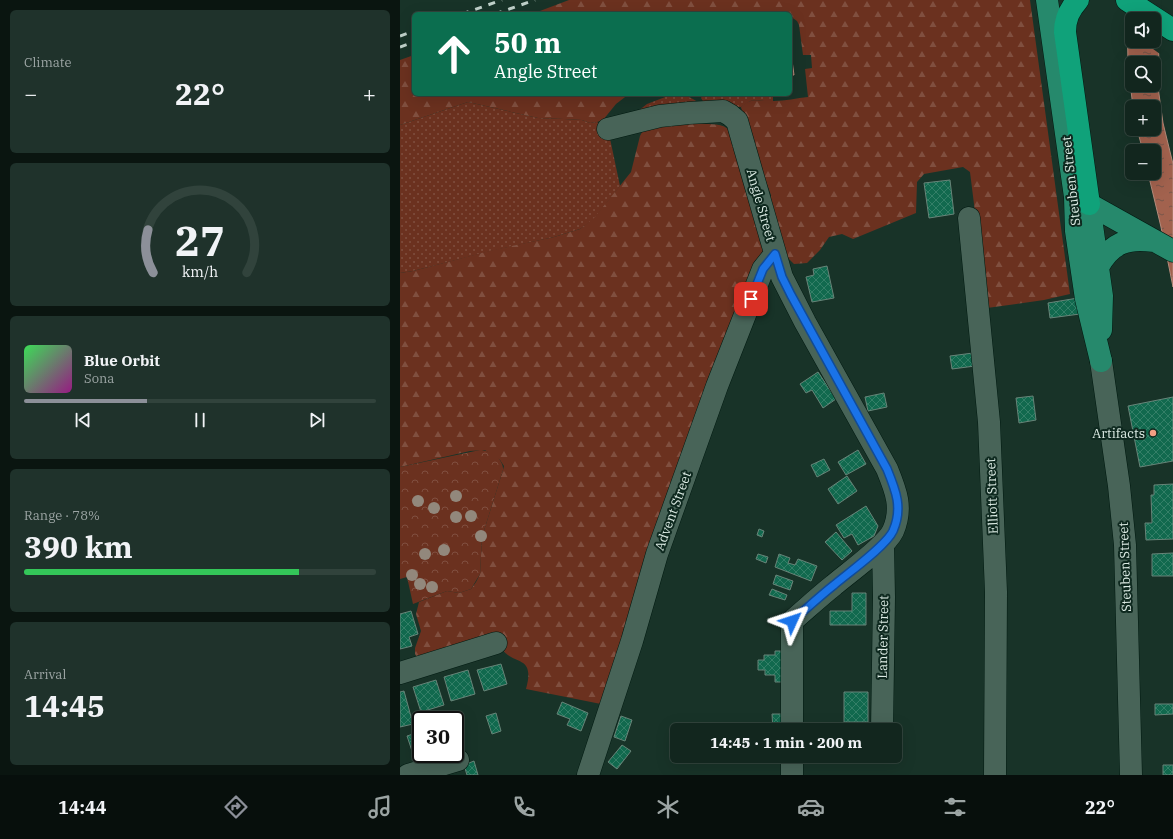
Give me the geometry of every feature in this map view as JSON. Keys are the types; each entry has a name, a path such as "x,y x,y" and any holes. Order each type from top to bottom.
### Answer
{"highway":[{"path":"1078,0 1071,7 1067,15 1065,32 1082,201"},
{"path":"1128,0 1173,30"}],"main road":[{"name":"Steuben Street","path":"1047,0 1082,201 1098,267 1102,296 1101,361"},
{"name":"Steuben Street","path":"1082,201 1076,231 1086,299 1101,361"},
{"path":"1082,201 1164,246"},
{"path":"1098,267 1106,254 1120,244 1134,240 1164,246"}],"street":[{"name":"Angle Street","path":"608,129 660,116 689,113 723,111 736,121 782,277 887,469 897,491 898,507 893,532 883,544 792,621 792,723"},
{"name":"Elliott Street","path":"970,218 989,422 996,592 996,775"},
{"name":"Advent Street","path":"588,775 632,641 657,554 707,416 763,269 775,254"},
{"name":"Steuben Street","path":"1101,361 1123,515 1131,775"},
{"name":"Lander Street","path":"882,723 884,597 883,544"},
{"path":"400,673 496,643"},
{"path":"408,775 448,763"},
{"path":"792,763 792,775"}],"green space":[{"path":"569,0 1030,0 1070,294 1044,300 987,308 970,172 963,167 924,174 917,182 916,213 853,239 842,234 829,237 820,250 807,263 794,264 787,257 770,212 771,195 764,176 756,166 741,107 749,102 757,100 778,101 808,97 805,69 812,68 811,55 803,55 799,25 797,21 792,17 792,12 537,12"},
{"path":"412,56 412,96 626,96 616,104 603,120 590,123 582,120 538,118 468,102 400,125 400,60"},
{"path":"668,96 687,96 700,104 638,111 647,104"},
{"path":"702,96 775,96 773,97 773,102 756,100 750,101 741,107 706,106 701,98"},
{"path":"468,102 538,118 582,120 590,123 597,122 608,129 620,186 594,219 580,229 554,237 400,273 400,125"},
{"path":"695,121 704,124 720,125 728,129 767,242 606,705 526,689 528,670 525,665 511,657 501,647 417,657 415,654 415,648 421,631 416,614 419,602 447,591 459,593 471,589 480,574 482,537 504,466 500,460 485,450 470,451 400,467 400,273 493,250 554,237 580,229 594,218 631,172 640,136 644,128"},
{"path":"480,450 492,453 496,456 503,466 503,470 482,537 480,574 471,589 459,593 447,591 413,604 407,577 400,579 400,467"}],"water":[{"path":"1127,0 1160,0 1160,12 1127,12"},
{"path":"1128,48 1159,48 1159,56 1128,56"},
{"path":"792,60 794,75 792,75"},
{"path":"1131,92 1159,92 1160,100 1132,100"},
{"path":"1161,109 1173,164 1173,287 1150,180 1161,180 1161,144 1141,144 1139,136 1161,136"}],"pier":[{"path":"1125,0 1162,0 1161,27 1161,12 1125,12"},
{"path":"1152,48 1160,48 1160,54"}],"building":[{"path":"950,180 954,214 929,218 924,183"},
{"path":"827,266 834,298 812,302 806,277 814,275 813,269"},
{"path":"1078,298 1080,314 1050,318 1048,303"},
{"path":"973,353 975,366 952,369 950,356"},
{"path":"818,372 836,399 823,408 812,390 806,393 800,384"},
{"path":"884,393 887,407 868,411 865,397"},
{"path":"1033,396 1036,420 1019,423 1016,398"},
{"name":"Artifacts","path":"1173,397 1173,461 1140,467 1128,406"},
{"path":"858,450 866,464 846,475 838,462"},
{"path":"824,459 830,470 817,477 811,465"},
{"path":"847,476 857,491 838,504 828,489"},
{"path":"1173,484 1173,539 1146,540 1145,523 1152,523 1151,495 1154,495 1154,485"},
{"path":"866,506 878,526 874,536 858,545 852,534 844,538 836,525"},
{"path":"759,529 764,531 762,537 757,535"},
{"path":"836,532 852,551 842,560 825,542"},
{"path":"1173,553 1173,576 1152,576 1152,554"},
{"path":"758,554 768,557 766,563 756,559"},
{"path":"779,554 790,558 788,563 795,565 798,559 817,566 811,581 775,567"},
{"path":"776,575 793,581 790,590 773,584"},
{"path":"772,589 787,595 785,600 769,595"},
{"path":"852,593 866,593 866,625 830,625 830,611 852,611"},
{"path":"411,611 418,634 409,637 412,646 400,649 400,614"},
{"path":"775,651 786,651 787,682 775,682 775,675 765,675 765,670 758,670 758,660 764,660 764,655 775,655"},
{"path":"501,664 507,684 484,691 477,670"},
{"path":"468,670 475,694 451,701 444,677"},
{"path":"436,680 444,705 421,711 413,687"},
{"path":"404,691 412,724 400,727 400,692"},
{"path":"844,692 868,692 868,722 844,722"},
{"path":"562,702 588,713 581,731 567,725 570,719 557,714"},
{"path":"1155,704 1173,704 1173,714 1155,715"},
{"path":"496,713 501,731 492,734 486,716"},
{"path":"772,714 787,714 788,723 773,723"},
{"path":"621,716 632,720 625,741 614,737"},
{"path":"412,734 412,751 407,736"},
{"path":"622,745 631,751 617,769 608,762"},
{"path":"474,761 478,775 467,775 464,765"},
{"path":"1163,765 1173,765 1173,775 1163,775"}],"railway":[{"path":"468,12 502,0"},
{"path":"501,12 535,0"},
{"path":"400,36 412,32"},
{"path":"400,47 412,43"}],"place":[{"name":"Artifacts","path":"1153,433"}],"route":[{"path":"751,299 763,269 775,254 782,277 791,295 887,469 897,491 898,507 893,532 883,544 792,621"}]}
